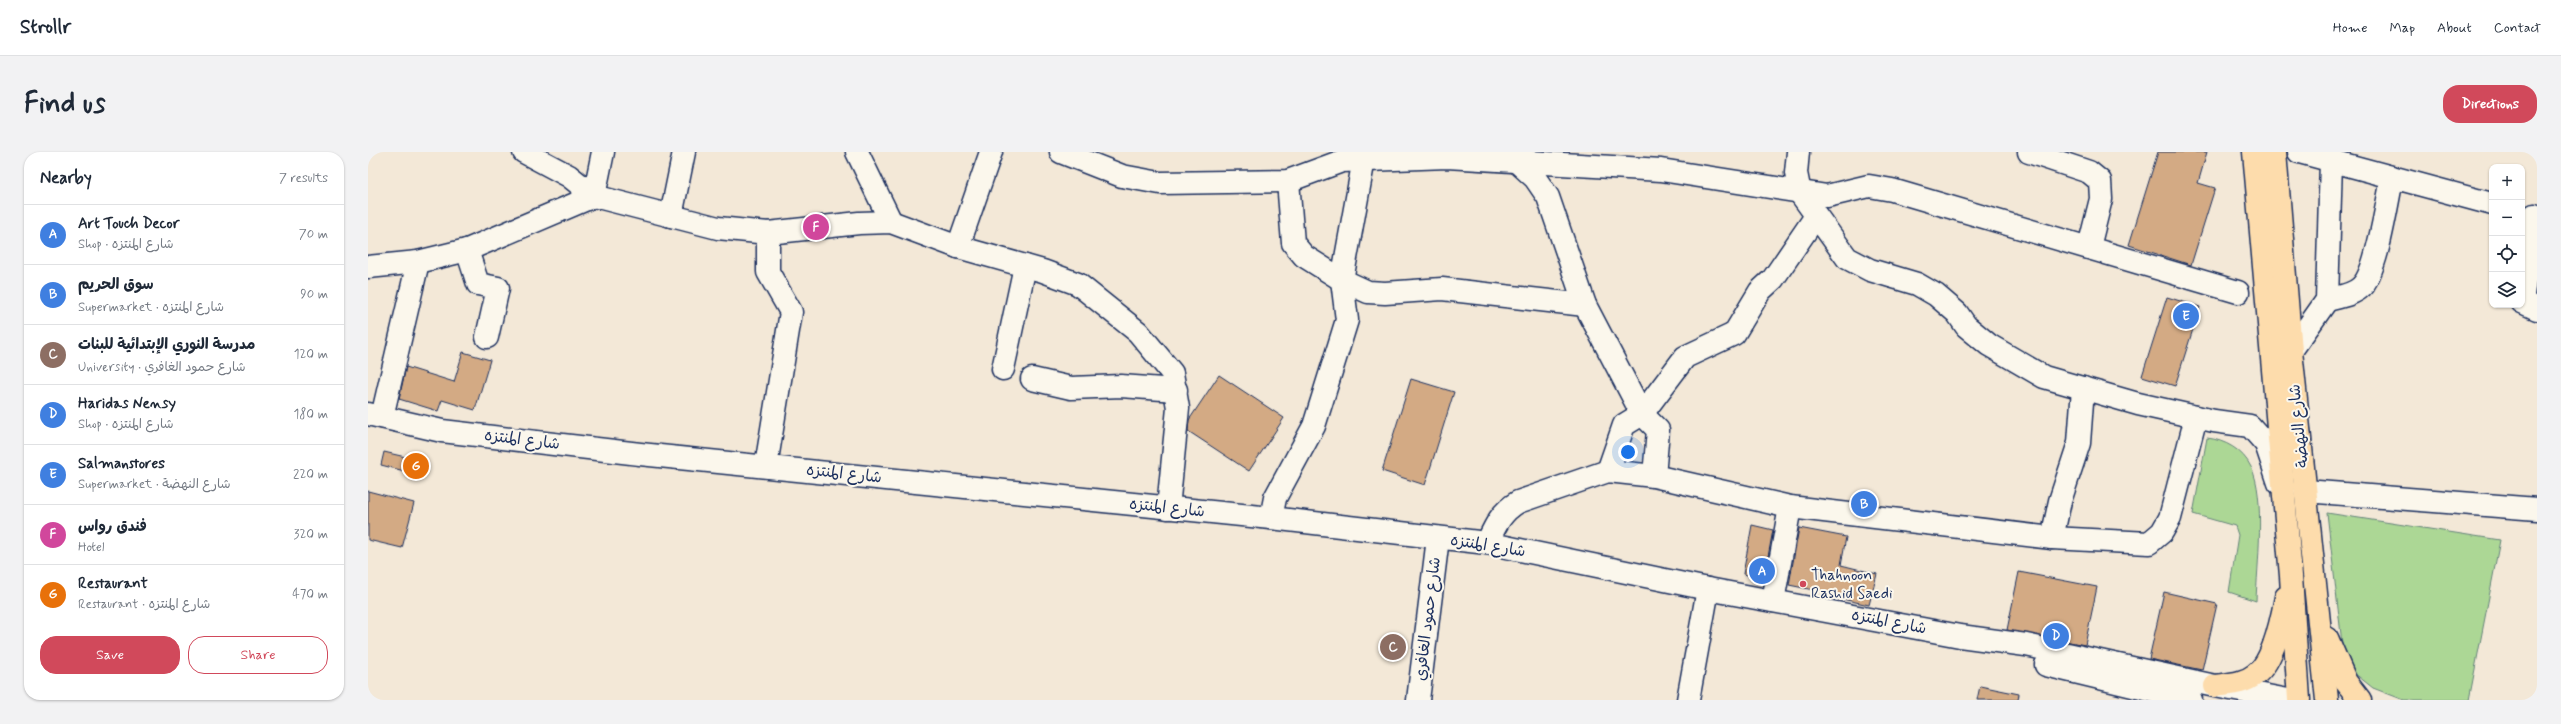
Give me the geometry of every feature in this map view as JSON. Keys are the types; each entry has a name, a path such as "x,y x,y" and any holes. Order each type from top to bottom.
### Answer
{"main road":[{"name":"شارع النهضة","path":"2254,152 2291,576 2299,700"},
{"name":"شارع النهضة","path":"2275,152 2291,351 2327,700"},
{"path":"2214,686 2240,683 2256,674 2263,666 2281,620 2291,576"},
{"path":"2317,613 2346,682 2360,700"}],"street":[{"path":"524,152 569,176 594,196 718,228 768,232 859,223 891,222 958,247 1026,266 1078,284 1102,301 1138,332 1158,354 1172,373 1178,408 1168,508"},
{"path":"594,196 603,152"},
{"path":"671,216 684,152"},
{"path":"958,247 992,152"},
{"path":"1060,152 1122,176 1144,182 1288,181 1334,158 1512,157 1661,170 1800,193 1827,196 1869,186 1892,190 2238,292"},
{"path":"1798,152 1796,173 1800,193 1847,258 1870,270 1917,284 1936,295 1957,313 1966,326 1989,345 2044,377 2138,404 2196,417 2250,426 2266,444 2284,497"},
{"path":"2029,152 2089,172 2100,181 2101,199 2089,247"},
{"path":"2298,152 2392,179 2489,203"},
{"path":"1512,157 1535,178 1548,197 1585,305 1642,414 1658,430 1654,476"},
{"path":"867,158 891,222"},
{"path":"1271,518 1275,498 1314,426 1347,320 1342,280 1364,159"},
{"path":"2291,351 2327,300 2331,161"},
{"path":"2327,300 2349,294 2362,287 2371,272 2392,179"},
{"path":"1288,181 1293,243 1304,256 1342,280 1368,292 1385,293 1442,289 1585,305"},
{"path":"368,267 418,262 467,250 594,196"},
{"path":"2531,214 2522,302 2537,309"},
{"path":"1608,471 1624,425 1642,414 1685,357 1734,334 1760,291 1773,279 1816,216"},
{"path":"766,466 791,312 768,272 768,232"},
{"path":"467,250 478,284 498,288 487,337"},
{"path":"375,416 418,262"},
{"path":"1003,369 1026,266"},
{"path":"1032,378 1071,388 1121,386 1176,390"},
{"path":"2052,538 2060,501 2079,443 2083,388"},
{"name":"شارع المنتزه","path":"375,416 442,431 1271,518 1487,543 1773,601 1960,636 2026,645 2214,686 2288,700"},
{"path":"1487,543 1498,520 1506,509 1518,502 1608,471 1654,476 1790,507 2052,538 2149,543 2162,532 2170,518 2196,417"},
{"path":"2306,492 2537,509"},
{"path":"1773,601 1790,507"},
{"name":"شارع حمود الغافري","path":"1418,700 1438,538"},
{"path":"1688,700 1708,588"},
{"name":"شارع المنتزه","path":"1960,636 1997,652 2191,700"}],"green space":[{"path":"2207,438 2220,441 2238,451 2248,461 2256,480 2260,532 2256,601 2229,592 2238,535 2235,526 2193,514"},
{"path":"2327,513 2500,540 2469,700 2404,700 2373,688 2354,673 2343,652"}],"building":[{"path":"2158,152 2207,152 2198,183 2215,188 2191,265 2129,245"},
{"path":"2167,297 2200,307 2175,386 2142,376"},
{"path":"463,352 490,360 475,410 442,400 438,411 399,399 406,367 454,382"},
{"path":"1219,375 1284,418 1249,471 1188,431 1189,420"},
{"path":"1411,379 1454,392 1425,485 1382,471"},
{"path":"384,452 427,462 424,476 381,465"},
{"path":"368,491 414,503 402,548 368,540"},
{"path":"1752,525 1773,530 1764,578 1743,574"},
{"path":"1799,528 1846,537 1841,565 1877,574 1869,605 1842,599 1843,596 1789,585"},
{"path":"2019,572 2097,587 2085,645 2007,630"},
{"path":"2164,592 2217,604 2202,670 2149,659"},
{"path":"1980,686 2019,694 2018,700 1977,700"}],"place":[{"name":"فندق رواس","path":"816,227"},
{"name":"Salmanstores","path":"2186,316"},
{"name":"Restaurant","path":"416,466"},
{"name":"سوق الحريم","path":"1864,504"},
{"name":"Art Touch Decor","path":"1762,571"},
{"name":"Thahnoon Rashid Saedi","path":"1803,584"},
{"name":"Haridas Nensy","path":"2056,636"},
{"name":"مدرسة النوري الإبتدائية للبنات","path":"1393,647"}]}
